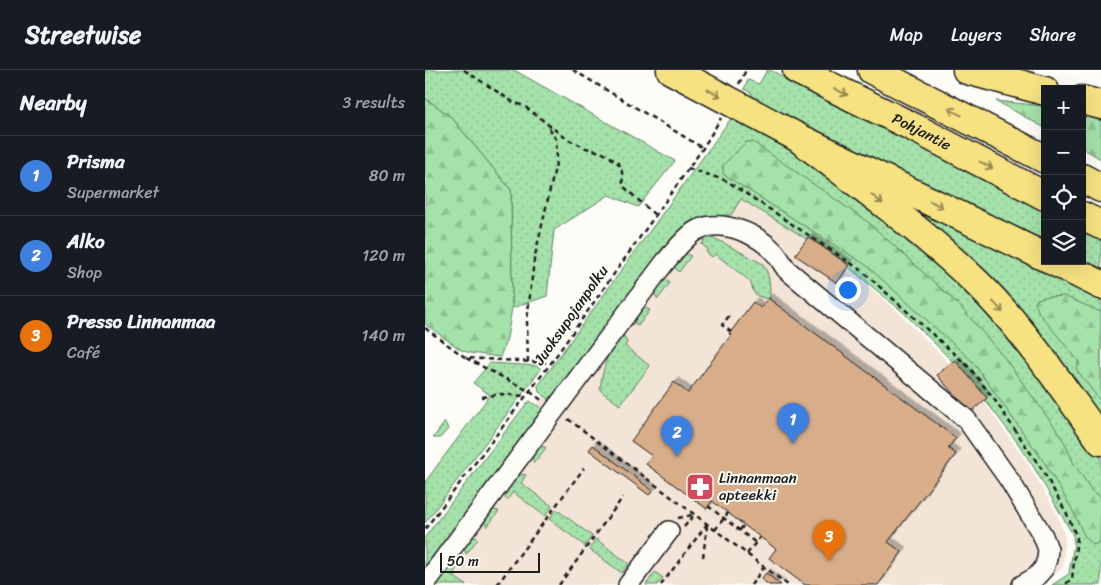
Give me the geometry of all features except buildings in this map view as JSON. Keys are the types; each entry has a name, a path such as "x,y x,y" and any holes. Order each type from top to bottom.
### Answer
{"highway":[{"path":"671,70 797,137 1041,255"},
{"name":"Pohjantie","path":"797,70 915,128 1041,194"},
{"path":"872,70 1041,156"},
{"path":"967,70 1041,89"},
{"path":"1086,101 1101,105"},
{"path":"797,137 920,232 977,284 1025,337 1101,441"},
{"path":"1086,180 1101,188"},
{"path":"1086,218 1101,225"},
{"path":"1061,265 1101,285"}],"lane":[{"path":"425,584 662,266 695,231 705,227 730,226 753,236 776,253 787,270 966,419 1010,481 1043,536 1047,549 1047,560 1044,568 1035,577 1022,585"},
{"path":"628,585 669,532"}],"path":[{"path":"464,70 513,102 525,106 567,139 586,148 601,152 614,160 619,164 622,172 623,186 655,215"},
{"path":"573,70 703,148"},
{"path":"739,85 746,70"},
{"name":"Juoksupojanpolku","path":"425,529 551,363 703,148 722,116"},
{"path":"528,362 527,321 534,260 552,185 557,150 556,139 547,125"},
{"path":"688,168 727,182 861,270 970,368 994,399 1043,472 1067,514 1077,538 1072,579 1064,585"},
{"path":"729,316 722,325 731,332"},
{"path":"425,328 466,358 529,392 555,410 788,585"},
{"path":"466,358 551,363"},
{"path":"481,397 501,394 525,396"},
{"path":"497,585 584,468"},
{"path":"559,585 623,498"},
{"path":"708,506 756,542"},
{"path":"715,530 728,513"},
{"path":"703,557 707,524"},
{"path":"661,585 707,524"},
{"path":"740,530 744,525"},
{"path":"747,554 760,537"},
{"path":"751,585 764,567"}],"shaded area":[{"path":"707,179 796,230 862,281 899,313 974,388 1028,464 1057,514 1065,536 1063,568 1041,585 442,585 425,572 425,554"}],"green space":[{"path":"425,70 514,70 675,161 638,207 609,195 554,230 547,296 512,308 511,190 451,117 425,98"},
{"path":"767,70 770,70 1041,206 1041,248 749,100 752,93 744,89 748,80 759,84"},
{"path":"425,98 451,117 511,190 512,308 507,338 500,357 461,350 425,324"},
{"path":"996,101 1041,106 1041,126"},
{"path":"1086,115 1101,118 1101,159 1086,150"},
{"path":"732,117 794,145 975,290 1101,450 1101,585 1052,585 1069,574 1074,543 1073,535 1017,442 985,400 987,398 955,360 953,362 903,312 848,267 849,265 808,237 807,239 741,199 731,215 705,216 686,225 555,403 539,392 538,386"},
{"path":"746,142 753,142 868,222 958,304 1003,356 1054,426 1065,443 1073,462 1092,491 1101,497 1100,542 1093,545 1084,535 1071,507 1044,462 972,361 866,265 723,174 723,165"},
{"path":"872,178 1101,294 1101,427"},
{"path":"1086,230 1101,239 1101,279 1086,265"},
{"path":"710,238 718,240 763,264 770,285 770,300 754,293 750,281 715,254 712,257 706,252 708,249 701,244 704,243 703,240"},
{"path":"684,253 691,256 679,272 673,266"},
{"path":"666,280 670,283 658,299 653,292 661,281"},
{"path":"1064,296 1101,312 1101,402 1076,369 1079,362 1039,313 1035,303 1037,299 1045,297"},
{"path":"642,307 650,310 638,326 633,318"},
{"path":"624,336 627,343 625,346 650,366 620,405 602,392 600,388 604,366 610,352 618,340"},
{"path":"490,363 538,366 541,369 425,523 425,482 490,395 473,383"},
{"path":"530,401 547,412 425,576 425,537"},
{"path":"445,422 448,429 440,438 433,438"},
{"path":"543,446 546,448 534,463 532,456 539,447"},
{"path":"526,475 521,483 552,506 545,516 513,492 507,500 505,498 506,491 511,484 517,477"},
{"path":"556,509 592,536 585,546 549,519"},
{"path":"493,510 499,511 487,527 484,520"},
{"path":"476,537 478,539 466,554 464,548 471,538"},
{"path":"596,539 629,564 622,573 589,549"},
{"path":"450,567 458,567 452,575 466,585 436,585"},
{"path":"655,572 663,578 657,585 646,585"}],"place":[{"name":"Prisma","path":"793,444"},
{"name":"Alko","path":"677,457"},
{"name":"Linnanmaan apteekki","path":"700,487"},
{"name":"Presso Linnanmaa","path":"829,561"}]}
